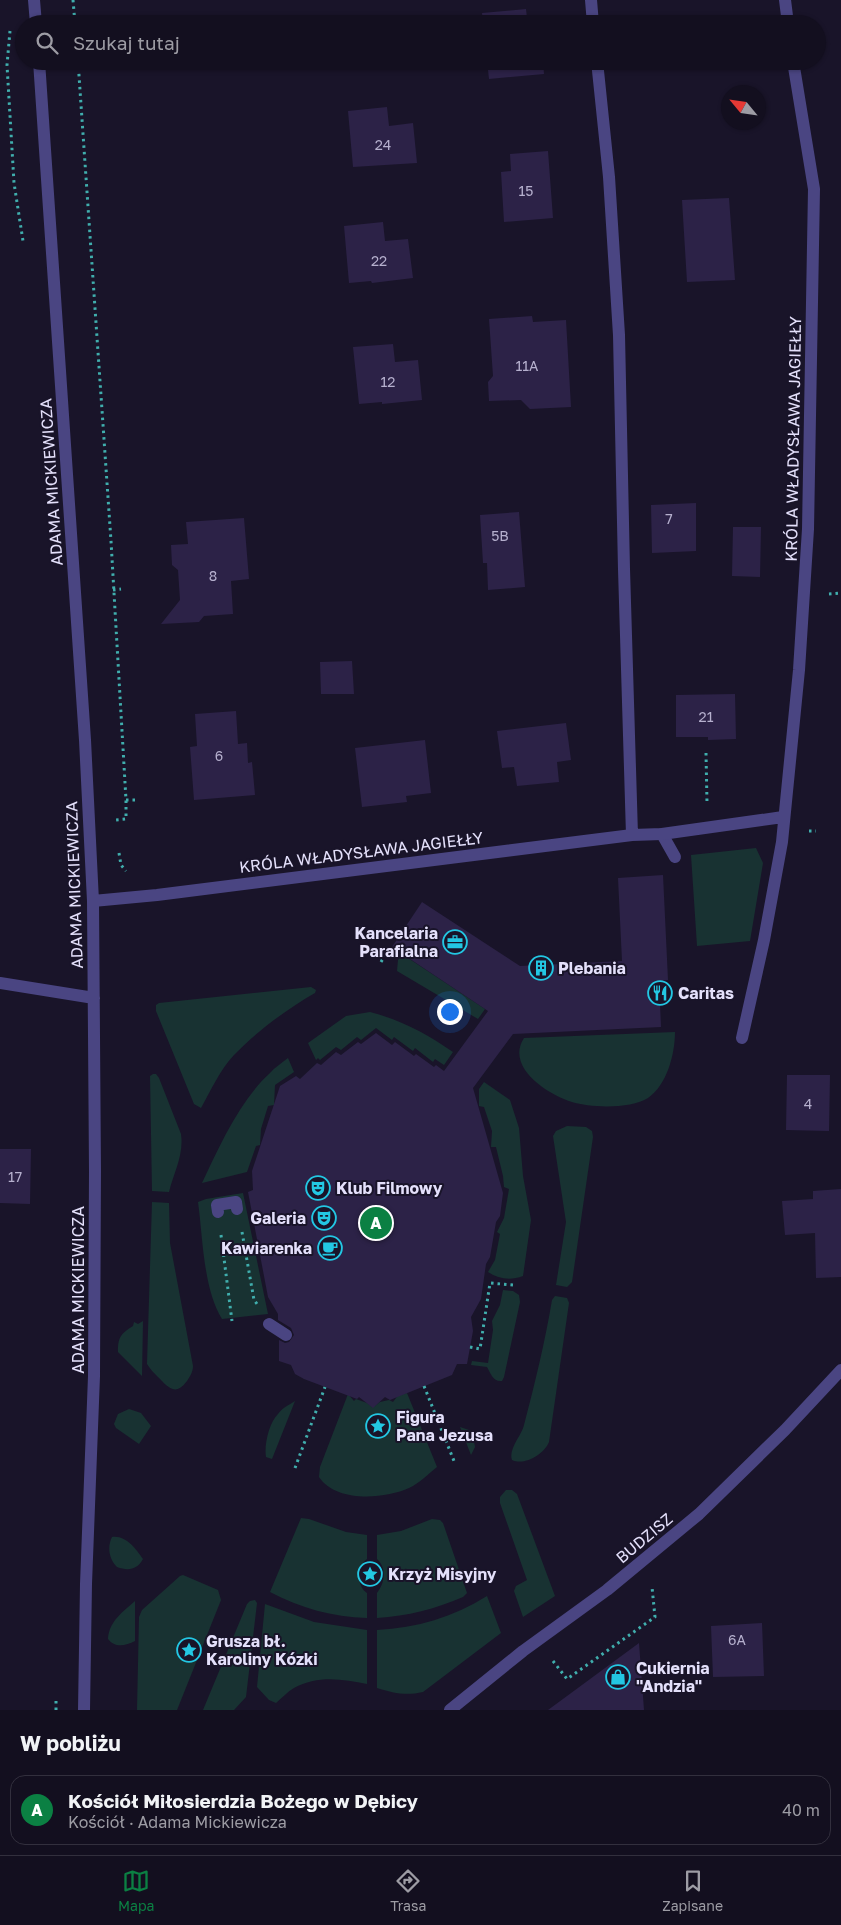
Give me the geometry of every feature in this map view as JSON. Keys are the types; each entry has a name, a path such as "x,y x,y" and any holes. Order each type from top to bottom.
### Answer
{"street":[{"path":"34,0 35,15"},
{"path":"591,0 592,15"},
{"path":"785,0 787,15"},
{"name":"ADAMA MICKIEWICZA","path":"40,70 84,730 93,901 94,1376 84,1710"},
{"path":"598,70 609,177 618,315 632,835"},
{"name":"KRÓLA WŁADYSŁAWA JAGIEŁŁY","path":"742,1038 782,842 799,670 808,529 814,189 794,70"},
{"name":"KRÓLA WŁADYSŁAWA JAGIEŁŁY","path":"93,901 157,895 632,835 662,834 783,817"},
{"path":"662,834 675,857"},
{"path":"0,983 94,998"},
{"path":"218,1212 217,1205 236,1202 237,1209"},
{"path":"269,1324 286,1335"},
{"name":"BUDZISZ","path":"450,1710 523,1651 607,1590 699,1514 785,1430 841,1370"}],"path":[{"path":"73,0 74,15"},
{"path":"79,70 126,800 126,819 115,820 116,829"},
{"path":"113,590 120,590"},
{"path":"706,753 707,810"},
{"path":"126,800 135,800"},
{"path":"381,962 390,947"},
{"path":"237,1209 254,1300 269,1324"},
{"path":"218,1212 232,1321"},
{"path":"470,1347 480,1348 490,1282 513,1285"},
{"path":"424,1386 454,1461"},
{"path":"295,1468 325,1387"}],"green space":[{"path":"756,848 763,863 750,941 697,946 691,855"},
{"path":"402,954 485,1009 478,1019 397,971 398,960"},
{"path":"311,987 316,990 315,993 272,1021 234,1055 220,1074 201,1108 194,1104 156,1011 156,1005 159,1003"},
{"path":"370,1012 413,1028 453,1052 444,1065 435,1059 433,1062 415,1048 413,1051 394,1037 392,1040 376,1028 361,1040 357,1037 341,1050 336,1047 320,1060 318,1058 316,1060 308,1043 346,1016"},
{"path":"675,1032 669,1068 655,1092 641,1102 621,1106 580,1104 562,1098 541,1086 532,1078 520,1059 520,1049 524,1038"},
{"path":"288,1058 294,1072 275,1085 274,1105 268,1106 261,1129 260,1145 256,1146 247,1172 202,1183 240,1110 259,1084"},
{"path":"156,1074 159,1078 181,1134 180,1156 169,1192 152,1191 150,1076"},
{"path":"484,1082 510,1100 519,1128 523,1176 531,1220 523,1276 509,1279 500,1278 488,1272 495,1260 500,1234 497,1232 504,1218 509,1189 504,1187 496,1147 491,1147 492,1131 484,1107 479,1106 479,1089"},
{"path":"567,1126 586,1127 592,1131 593,1137 572,1282 567,1287 556,1285 566,1222 553,1136 556,1131"},
{"path":"243,1193 268,1314 222,1319 216,1307 207,1278 198,1202"},
{"path":"152,1202 169,1203 170,1243 193,1366 187,1381 179,1389 168,1387 147,1364"},
{"path":"503,1290 513,1291 519,1295 520,1302 504,1377 502,1381 499,1381 493,1377 487,1367 471,1365 472,1361 488,1363 493,1330 492,1321 500,1305"},
{"path":"555,1296 567,1298 569,1303 549,1442 543,1451 534,1458 523,1461 512,1460 512,1451 523,1429 540,1362 552,1300"},
{"path":"143,1321 142,1376 118,1352 119,1340 125,1331 133,1326 134,1322 138,1324"},
{"path":"407,1393 437,1467 413,1486 387,1495 349,1495 327,1485 319,1477 320,1467 348,1394 354,1401 356,1399 373,1407 380,1402 389,1400 393,1402 399,1394"},
{"path":"295,1401 272,1459 266,1457 267,1440 272,1423 282,1410"},
{"path":"129,1409 141,1413 151,1426 139,1444 116,1428 114,1424 118,1414"},
{"path":"460,1427 472,1431 475,1447 471,1455"},
{"path":"506,1490 512,1490 517,1494 555,1596 523,1617 514,1591 516,1586 527,1580 500,1503 500,1497"},
{"path":"301,1518 346,1532 367,1535 367,1559 361,1566 359,1576 361,1586 367,1593 367,1618 341,1616 317,1611 293,1603 270,1592"},
{"path":"432,1519 440,1520 443,1523 467,1593 463,1597 432,1608 400,1616 377,1618 377,1593 382,1585 384,1571 377,1559 377,1535 401,1531"},
{"path":"112,1537 122,1538 134,1547 143,1559 141,1563 128,1569 117,1567 110,1553"},
{"path":"183,1575 218,1590 221,1600 177,1710 137,1710 139,1617 142,1610"},
{"path":"487,1596 501,1633 423,1692 411,1694 377,1688 377,1630 406,1627 434,1620 461,1610"},
{"path":"255,1600 257,1603 246,1697 234,1710 203,1710 247,1604"},
{"path":"135,1601 135,1641 124,1645 114,1644 108,1639 111,1627 117,1617"},
{"path":"265,1604 314,1622 367,1630 367,1684 330,1679 312,1681 294,1688 276,1703 269,1700 257,1687"}],"building":[{"path":"526,9 527,15 482,15 482,13"},
{"path":"488,70 544,70 544,74 489,79"},
{"path":"387,107 389,126 413,123 417,163 353,167 348,111"},
{"path":"548,151 553,218 504,222 501,172 511,171 510,154"},
{"path":"729,198 735,280 687,282 682,200"},
{"path":"383,222 385,241 408,239 413,278 372,283 371,281 349,283 344,226"},
{"path":"532,316 533,322 566,320 571,407 530,409 521,400 489,401 488,382 493,376 489,319"},
{"path":"393,344 395,362 418,360 422,400 359,404 353,347"},
{"path":"696,503 696,551 652,553 651,505"},
{"path":"519,512 525,587 488,590 487,563 483,563 480,515"},
{"path":"244,518 249,579 231,581 233,614 204,616 199,622 161,624 180,600 178,570 172,565 171,545 188,544 186,522"},
{"path":"733,527 761,527 760,577 732,576"},
{"path":"352,661 354,694 321,694 320,662"},
{"path":"735,694 736,739 708,740 708,737 676,737 676,695"},
{"path":"236,711 238,744 247,743 248,763 252,762 255,795 194,800 190,747 197,746 195,714"},
{"path":"566,723 571,760 557,762 559,782 517,786 514,767 502,768 497,731"},
{"path":"425,740 431,793 406,796 407,802 362,807 355,748"},
{"path":"663,875 668,980 659,981 661,1027 513,1034 473,1088 503,1193 500,1216 496,1222 490,1257 486,1264 481,1299 471,1317 473,1331 467,1364 457,1364 452,1375 390,1400 385,1397 373,1408 359,1397 357,1399 295,1374 291,1365 279,1361 279,1340 285,1343 289,1342 294,1335 291,1328 278,1320 278,1314 268,1297 248,1192 253,1190 252,1171 280,1086 296,1076 300,1079 317,1063 321,1065 336,1052 341,1055 358,1042 361,1044 376,1033 392,1045 395,1042 414,1056 416,1054 434,1067 436,1065 444,1071 488,1011 392,947 422,902 520,966 622,961 618,878"},
{"path":"787,1075 830,1075 829,1131 786,1130"},
{"path":"0,1149 31,1149 30,1204 0,1203"},
{"path":"841,1189 841,1277 816,1278 815,1233 785,1235 782,1201 813,1199 813,1191"},
{"path":"762,1623 764,1676 713,1677 711,1626"},
{"name":"Cukiernia \"Andzia\"","path":"639,1643 644,1710 548,1710"}],"place":[{"name":"Kancelaria Parafialna","path":"455,942"},
{"name":"Plebania","path":"541,968"},
{"name":"Caritas","path":"660,993"},
{"name":"Klub Filmowy","path":"318,1188"},
{"name":"Galeria","path":"324,1218"},
{"name":"Kościół Miłosierdzia Bożego w Dębicy","path":"376,1223"},
{"name":"Kawiarenka","path":"330,1248"},
{"name":"Figura Pana Jezusa","path":"378,1426"},
{"name":"Krzyż Misyjny","path":"370,1574"},
{"name":"Grusza bł. Karoliny Kózki","path":"189,1650"},
{"name":"Cukiernia \"Andzia\"","path":"618,1677"}]}
